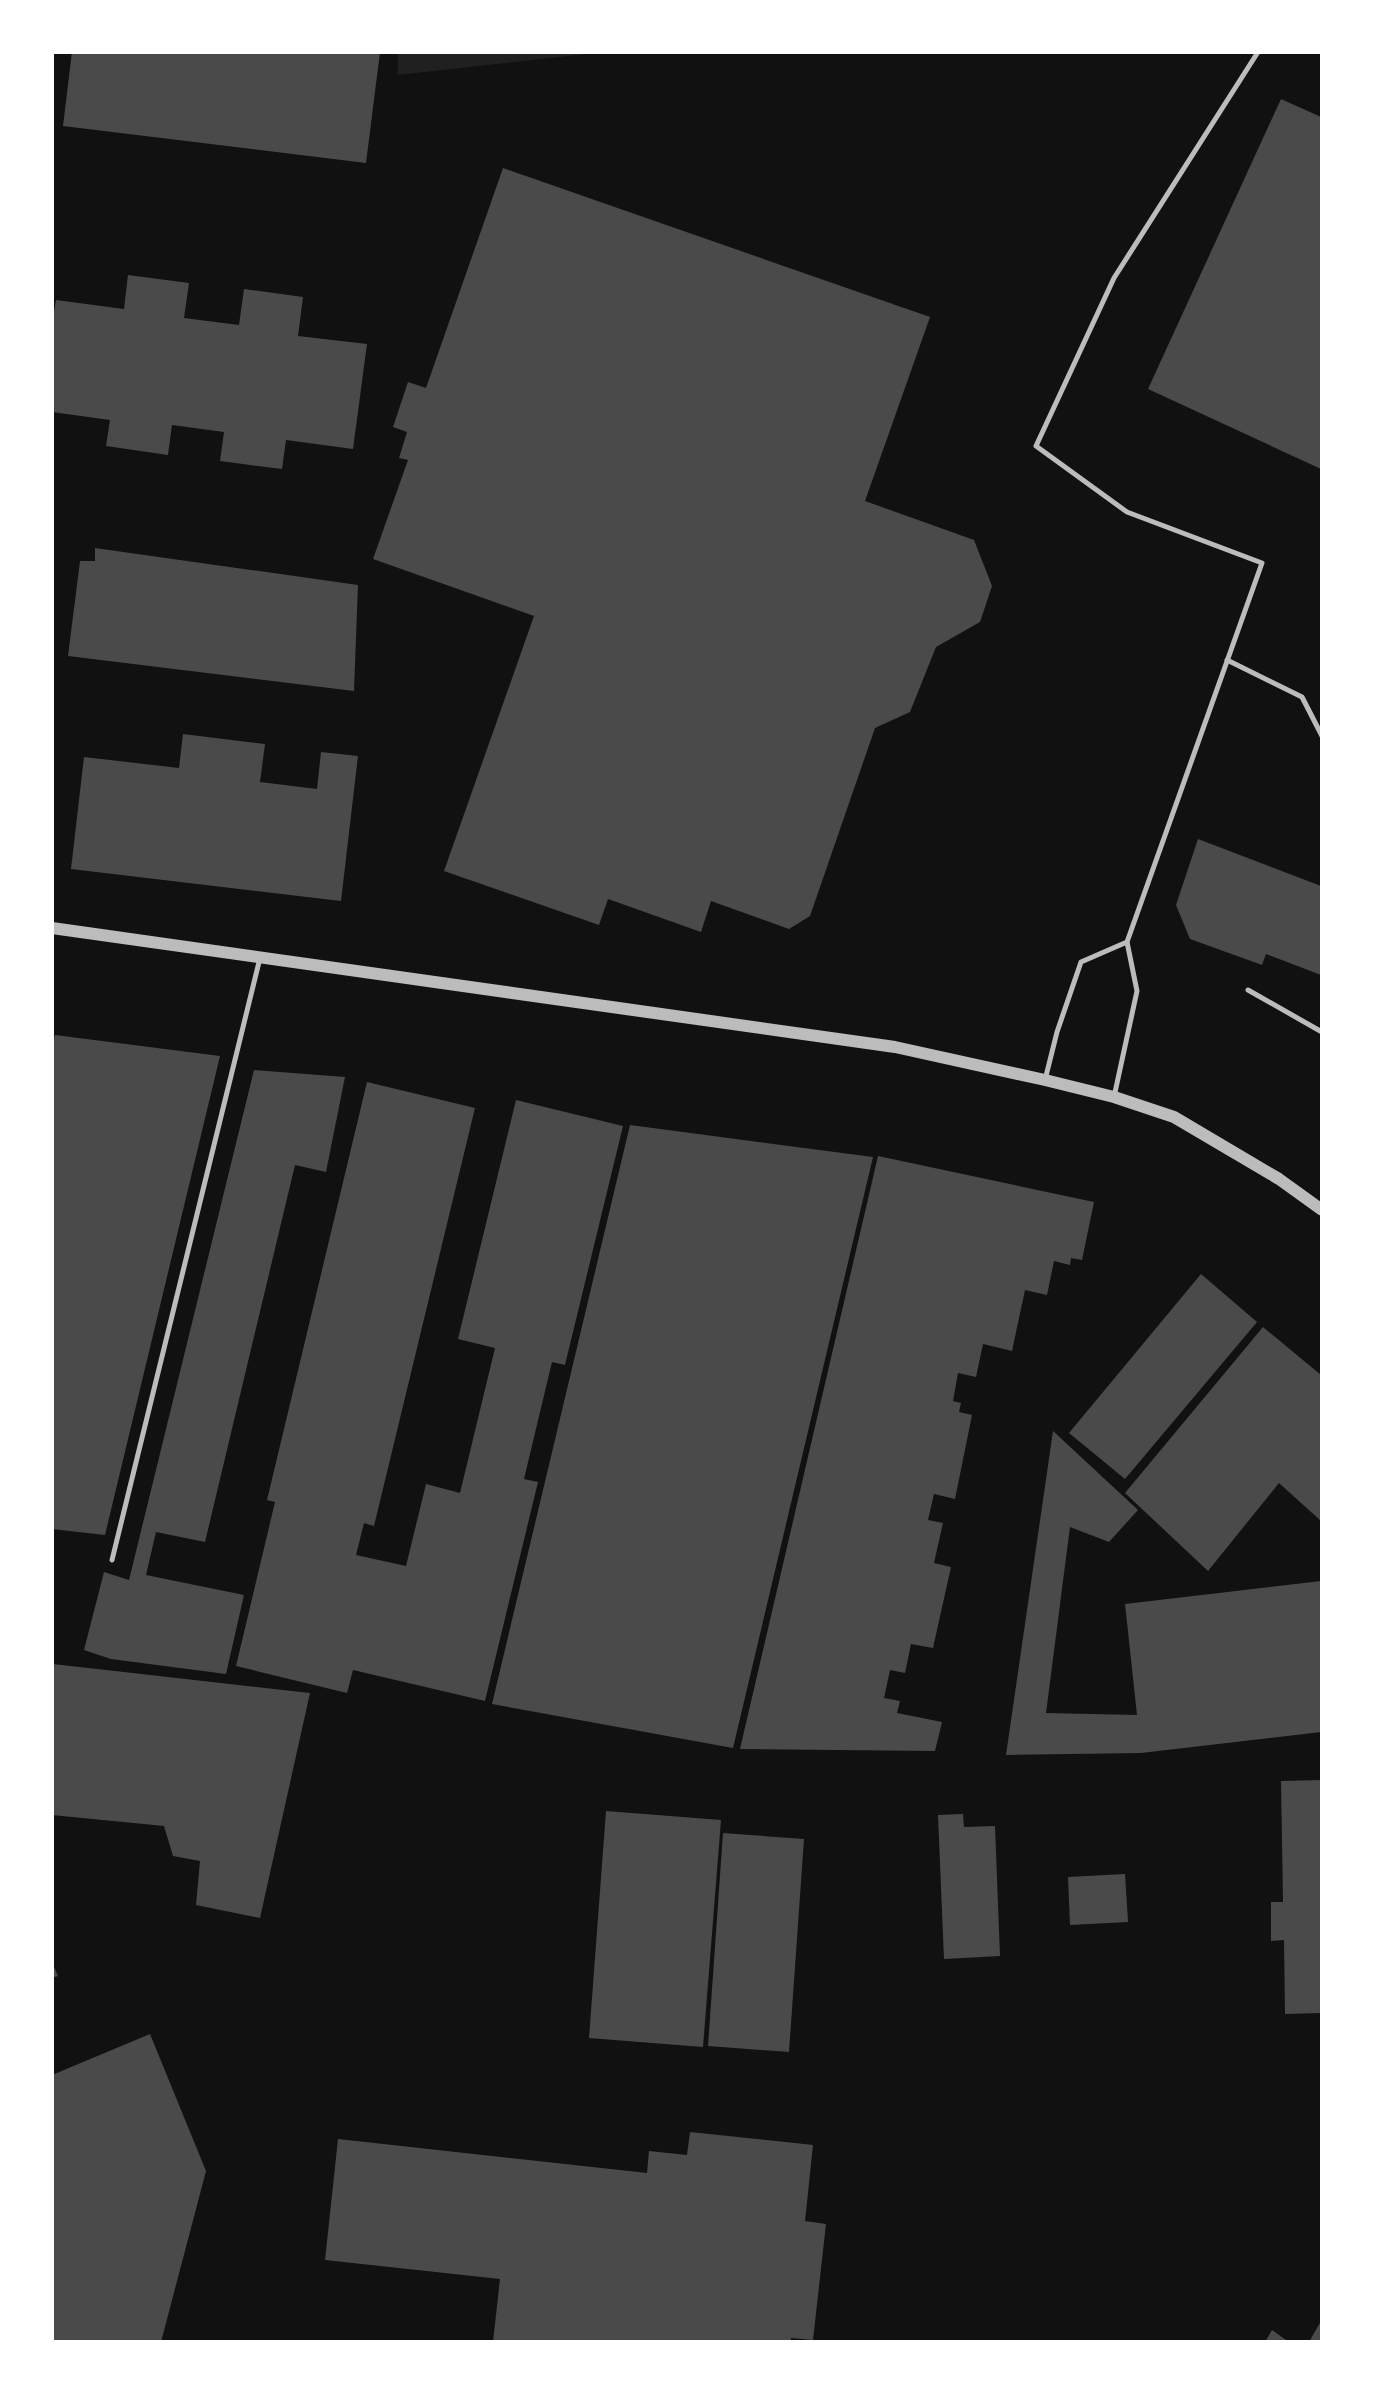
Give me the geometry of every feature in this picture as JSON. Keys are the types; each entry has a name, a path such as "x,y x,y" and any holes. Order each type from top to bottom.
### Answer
{"street":[{"path":"52,928 895,1047 1045,1080 1114,1097 1174,1117 1279,1180 1321,1210"}],"lane":[{"path":"1114,1097 1137,991 1127,942 1262,563 1127,512 1036,446 1114,278 1258,52"},
{"path":"1227,660 1302,697 1321,736"},
{"path":"1045,1080 1057,1032 1081,962 1127,942"},
{"path":"112,1560 260,958"},
{"path":"1248,990 1321,1032"}],"shaded area":[{"path":"398,52 596,53 398,75"}],"building":[{"path":"72,52 380,52 366,163 63,126"},
{"path":"1281,99 1321,117 1321,469 1148,389"},
{"path":"503,168 930,317 865,501 974,540 992,586 980,622 936,647 910,712 875,728 810,916 789,929 711,901 701,932 608,899 599,925 444,871 534,616 373,559 408,460 399,458 407,432 393,427 408,382 426,388"},
{"path":"128,275 189,283 184,318 239,325 244,289 303,297 298,336 367,344 353,449 286,440 282,469 220,461 224,432 172,425 168,455 106,446 110,420 52,412 52,324 56,300 124,309"},
{"path":"95,548 358,585 354,691 68,656 80,561 95,561"},
{"path":"183,734 265,744 260,782 317,789 321,752 358,756 341,901 71,869 84,757 179,768"},
{"path":"1198,839 1321,886 1321,975 1266,954 1262,965 1190,939 1176,905"},
{"path":"55,1035 220,1056 105,1535 52,1529 52,1046"},
{"path":"254,1070 345,1077 326,1172 295,1165 205,1542 156,1532 146,1575 244,1595 226,1674 111,1659 84,1650 104,1572 129,1580"},
{"path":"367,1082 475,1108 374,1526 364,1523 356,1555 406,1566 426,1484 460,1493 495,1348 458,1339 516,1100 623,1126 565,1365 552,1362 524,1479 538,1482 485,1701 353,1670 347,1693 236,1666 275,1502 267,1500"},
{"path":"630,1125 873,1157 733,1748 492,1704"},
{"path":"878,1156 1094,1202 1082,1260 1071,1258 1070,1265 1054,1261 1047,1295 1025,1290 1012,1351 983,1344 976,1377 958,1373 953,1401 961,1403 959,1412 972,1415 955,1499 934,1494 928,1520 943,1523 934,1563 951,1567 933,1648 911,1644 905,1673 890,1670 884,1698 900,1701 897,1713 942,1722 935,1751 740,1749"},
{"path":"1201,1274 1257,1322 1125,1479 1069,1433"},
{"path":"1263,1327 1321,1375 1321,1521 1279,1483 1208,1571 1125,1493"},
{"path":"1053,1431 1138,1510 1109,1542 1070,1527 1046,1713 1137,1715 1125,1604 1321,1581 1321,1732 1141,1753 1006,1755"},
{"path":"53,1664 310,1693 260,1918 196,1905 200,1861 173,1856 164,1826 52,1815"},
{"path":"1321,1780 1321,2013 1285,2014 1284,1940 1271,1941 1271,1902 1283,1902 1281,1781"},
{"path":"606,1811 721,1820 703,2047 589,2038"},
{"path":"963,1814 964,1827 995,1826 1000,1956 944,1959 938,1815"},
{"path":"723,1833 804,1839 789,2052 708,2046"},
{"path":"1125,1874 1128,1922 1070,1925 1068,1877"},
{"path":"52,1962 58,1976 52,1978"},
{"path":"150,2034 206,2171 161,2342 52,2342 52,2075"},
{"path":"690,2132 813,2145 805,2221 826,2224 813,2340 791,2338 791,2342 493,2342 500,2279 325,2260 338,2139 647,2173 649,2151 687,2155"},
{"path":"1321,2321 1321,2342 1309,2342"},
{"path":"1272,2330 1289,2342 1265,2342"}]}
